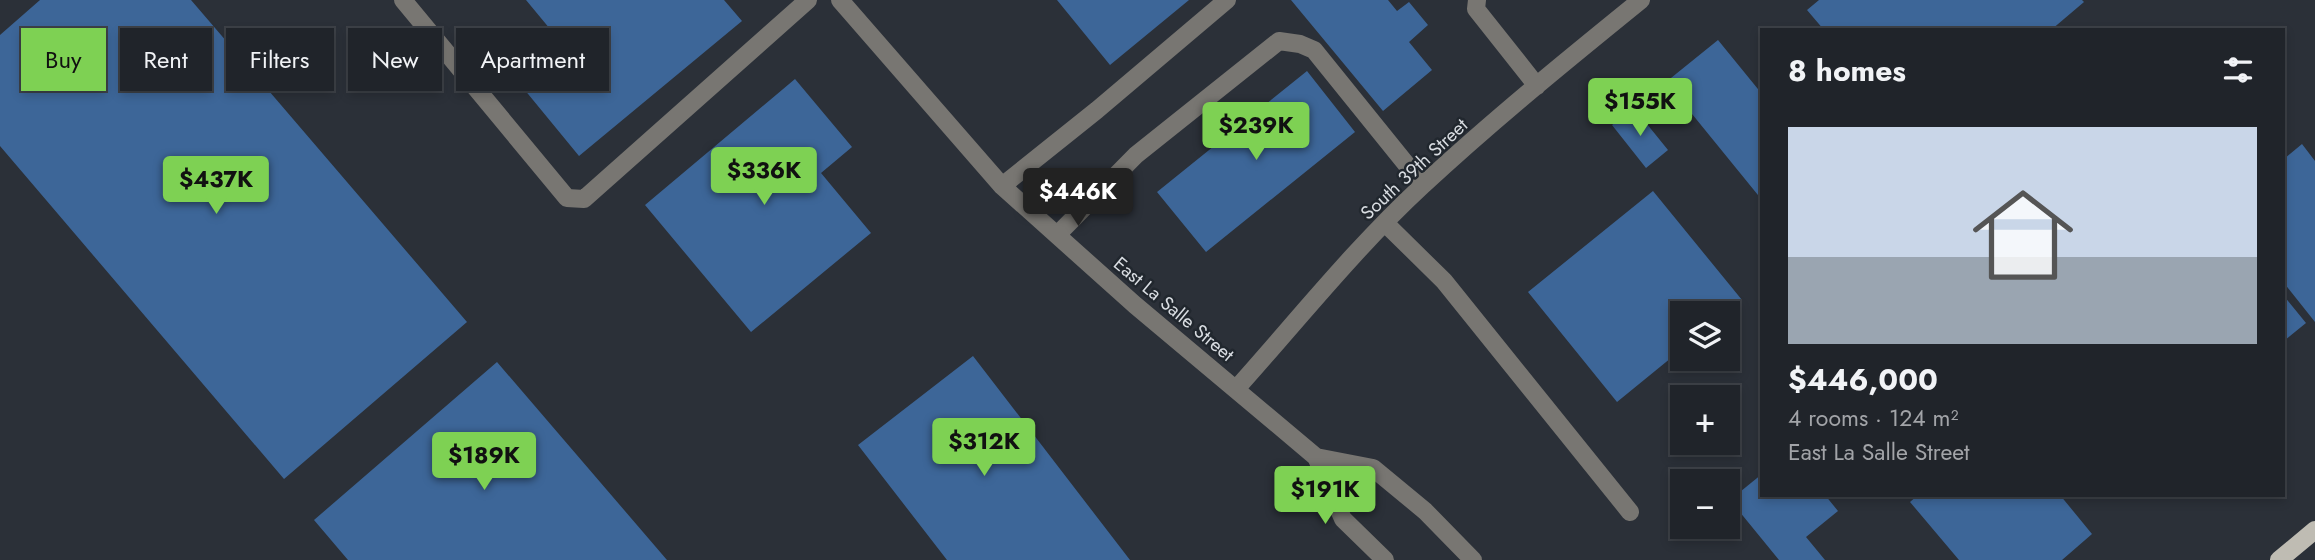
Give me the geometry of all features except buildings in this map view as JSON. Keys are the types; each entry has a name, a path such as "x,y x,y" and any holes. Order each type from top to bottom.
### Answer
{"main road":[{"path":"2279,560 2315,530"}],"street":[{"path":"403,0 567,198 584,199 808,0"},
{"name":"East La Salle Street","path":"840,0 1002,186 1135,305 1316,457 1343,519 1385,560"},
{"path":"1002,186 1227,0"},
{"path":"1476,0 1476,9 1536,86"},
{"name":"South 39th Street","path":"1236,389 1385,223 1423,185 1536,86 1641,0"},
{"path":"1057,235 1136,155 1279,41 1300,44 1314,50 1423,185"},
{"path":"1385,223 1444,281 1630,512"},
{"name":"East La Salle Street","path":"1316,457 1373,468 1425,511 1473,560"}]}
